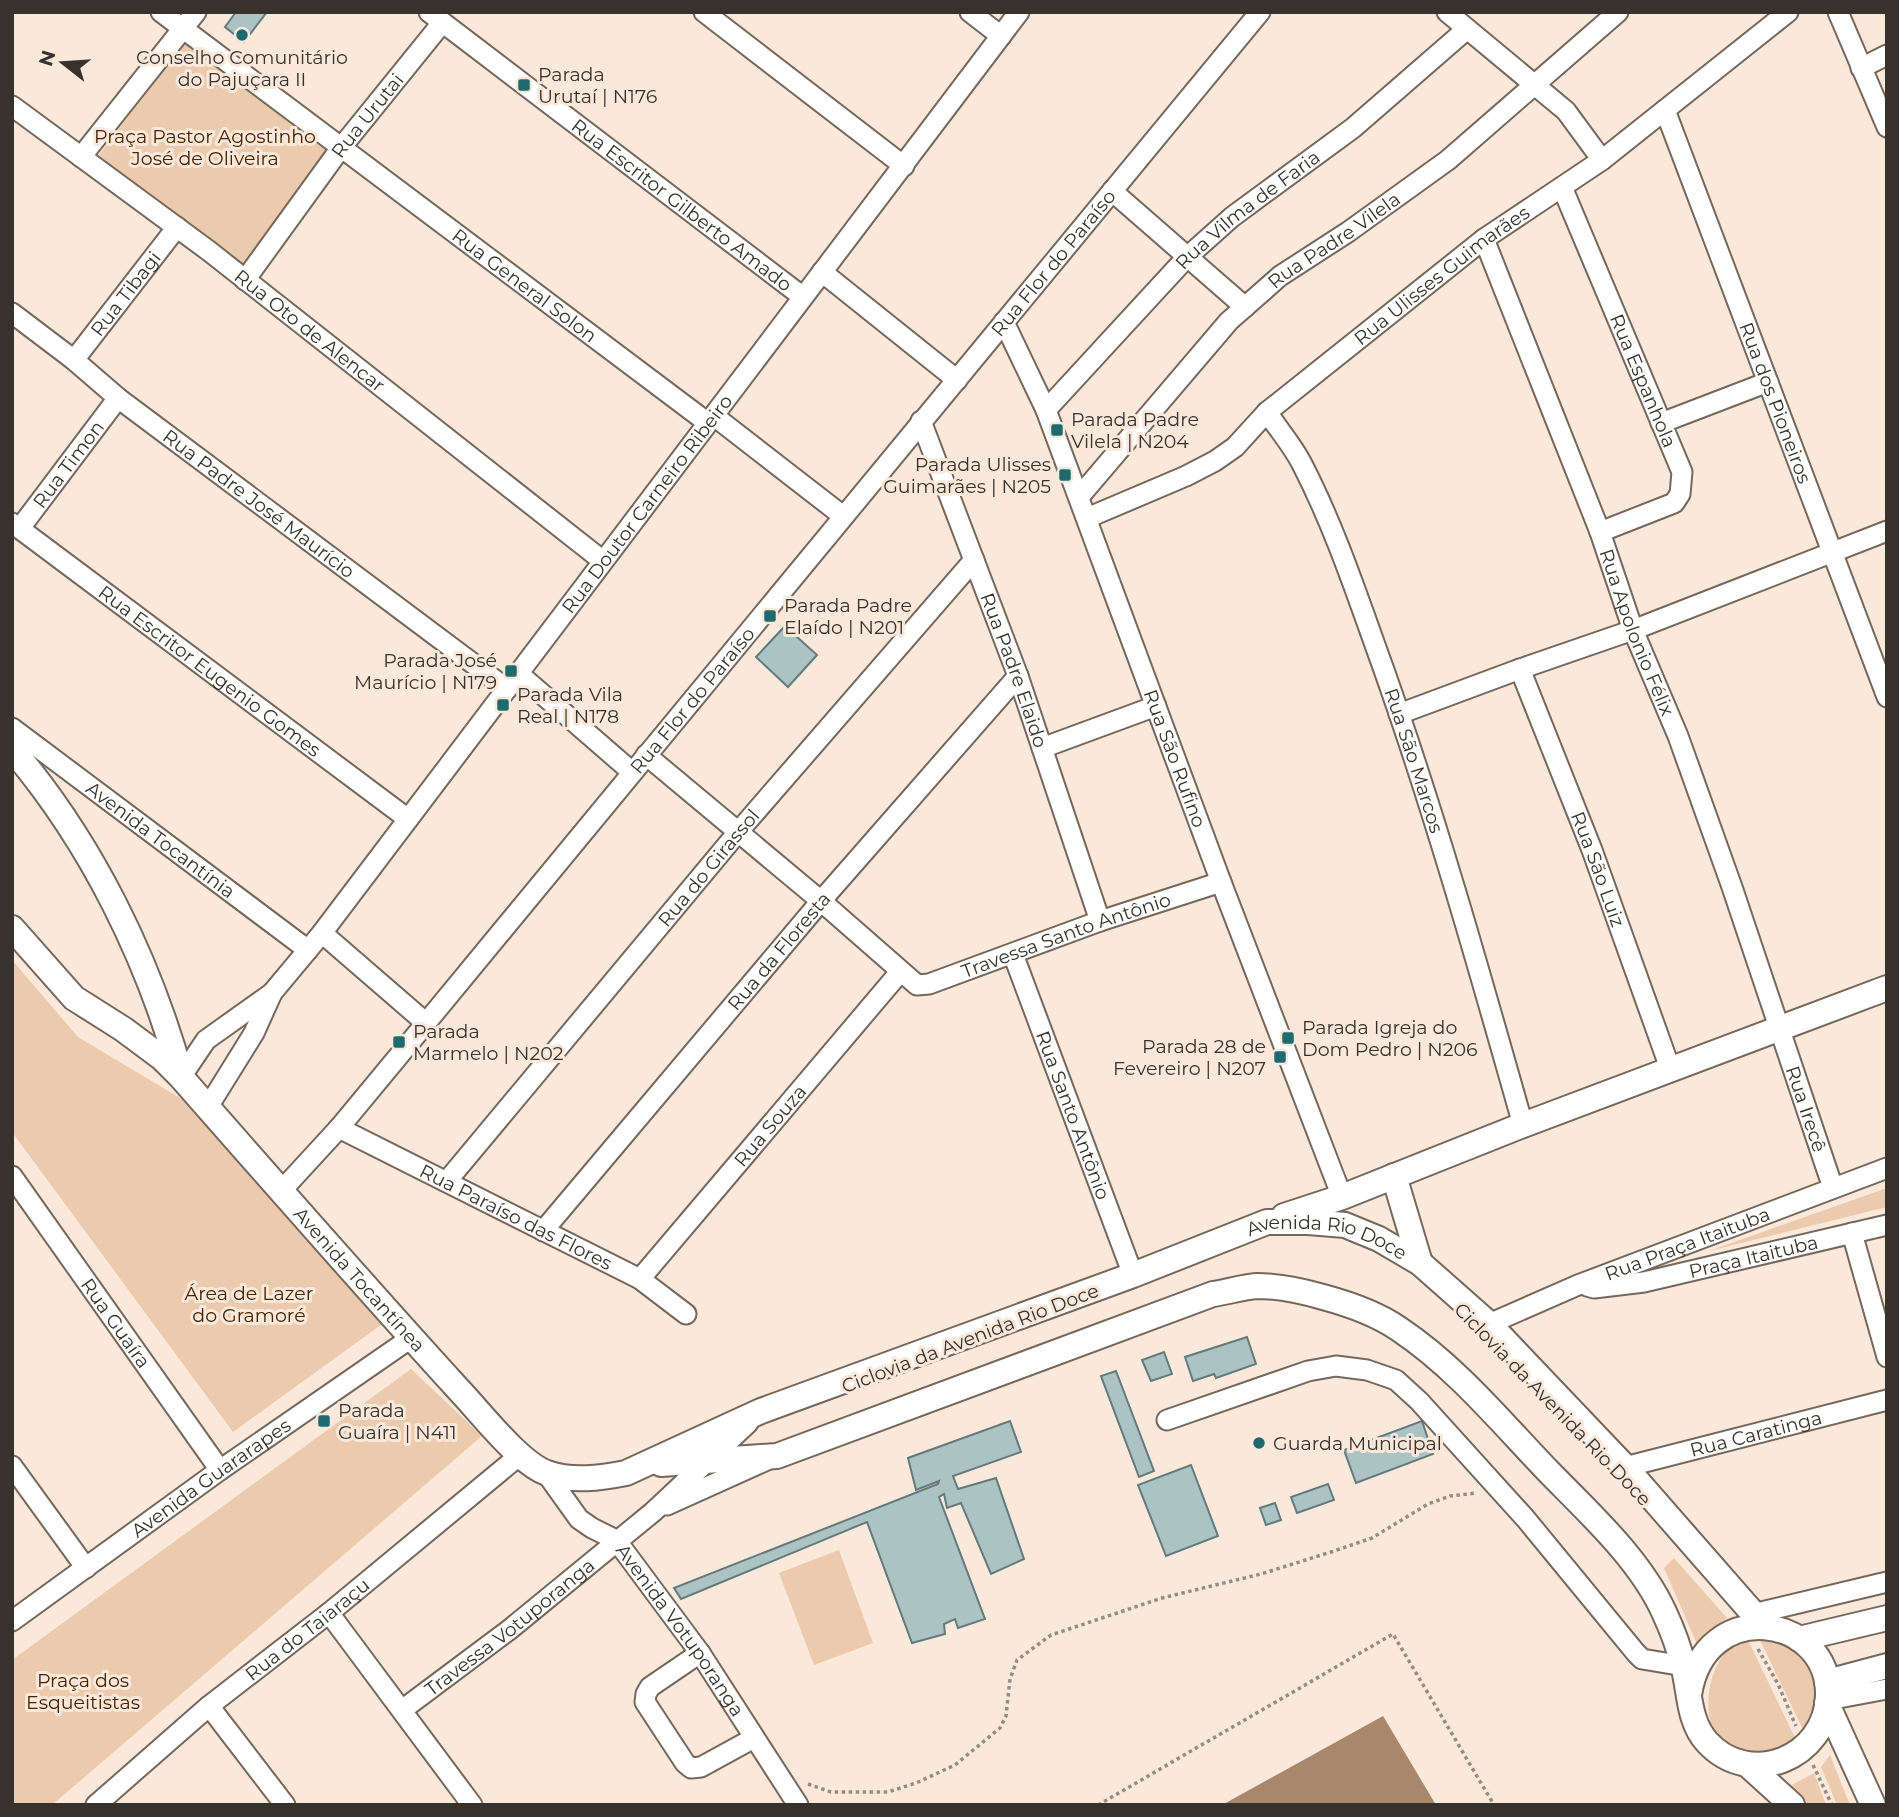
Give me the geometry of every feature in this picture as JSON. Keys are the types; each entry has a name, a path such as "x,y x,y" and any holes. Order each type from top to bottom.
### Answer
{"main road":[{"name":"Avenida Tocantínea","path":"12,749 83,846 122,918 167,1026 181,1077"},
{"name":"Avenida Tocantínea","path":"12,928 74,998 123,1029 162,1058 181,1077 411,1338 520,1455 546,1473"},
{"path":"1267,1222 1394,1177 1523,1125 1887,988"},
{"path":"1394,1177 1420,1263"},
{"name":"Avenida Rio Doce","path":"546,1473 576,1479 603,1478 626,1473 761,1411 1133,1275 1267,1222 1345,1225 1379,1239 1420,1263 1489,1324 1625,1467 1755,1622 1783,1630 1799,1639"},
{"name":"Avenida Rio Doce","path":"643,1466 777,1456 1213,1294 1256,1286 1303,1292 1353,1306 1398,1328 1438,1358 1587,1510 1644,1576 1664,1612 1684,1666 1694,1719 1706,1741 1718,1753 1732,1761 1761,1766 1784,1761 1805,1748"},
{"path":"1873,1805 1827,1695 1816,1658 1799,1639 1887,1618"},
{"path":"1689,1695 1692,1676 1706,1651 1728,1634 1755,1622"},
{"path":"1827,1695 1887,1666"},
{"path":"1805,1748 1820,1728 1827,1695"},
{"name":"Avenida Rio Doce","path":"1748,1765 1792,1805"}],"street":[{"name":"Rua General Solon","path":"161,12 340,149 843,516"},
{"path":"81,157 196,12"},
{"path":"704,12 904,166"},
{"path":"970,12 1001,36"},
{"name":"Rua Doutor Carneiro Ribeiro","path":"181,1077 212,1035 272,993 322,933 1019,12"},
{"name":"Rua Flor do Paraíso","path":"282,1190 339,1128 1260,12"},
{"path":"1447,12 1566,111 1602,160"},
{"name":"Rua Padre Vilela","path":"1079,497 1229,321 1280,276 1348,232 1448,160 1618,12"},
{"name":"Rua Ulisses Guimarães","path":"1087,517 1186,476 1235,447 1267,412 1484,239 1602,160 1788,12"},
{"path":"1838,12 1887,127"},
{"name":"Rua Urutai","path":"245,280 436,18"},
{"name":"Rua Escritor Gilberto Amado","path":"436,18 803,297"},
{"name":"Rua Vilma de Faria","path":"1046,410 1188,256 1232,218 1353,128 1467,29"},
{"path":"1861,68 1887,55"},
{"name":"Rua Oto de Alencar","path":"12,106 177,226 604,561"},
{"name":"Rua dos Pioneiros","path":"1665,110 1831,552 1880,656 1887,697"},
{"name":"Rua Espanhola","path":"1562,187 1682,472 1680,494 1674,503 1600,532"},
{"path":"1112,191 1245,307"},
{"name":"Rua Tibagi","path":"74,360 177,226"},
{"name":"Rua Apolonio Félix","path":"1484,239 1600,532 1633,630 1678,736 1779,1030"},
{"path":"822,272 957,380"},
{"name":"Rua Padre José Maurício","path":"12,313 74,360 118,398 513,681 632,772"},
{"name":"Rua São Rufino","path":"1004,322 1046,410 1221,882 1342,1196"},
{"path":"1661,423 1768,382"},
{"name":"Rua Timon","path":"16,526 118,398"},
{"name":"Rua São Marcos","path":"1267,412 1301,461 1356,592 1459,898 1523,1125"},
{"name":"Rua Padre Elaido","path":"921,421 1018,676 1100,921"},
{"name":"Rua Escritor Eugenio Gomes","path":"16,526 408,818"},
{"path":"1399,714 1520,668 1633,630 1887,531"},
{"name":"Rua do Girassol","path":"447,1181 738,832 974,560"},
{"name":"Rua São Luiz","path":"1520,668 1592,850 1671,1071"},
{"name":"Rua da Floresta","path":"543,1231 821,901 1018,676"},
{"path":"1042,748 1156,706"},
{"name":"Avenida Tocantínia","path":"12,728 308,950"},
{"path":"646,755 821,901 906,978"},
{"name":"Travessa Santo Antônio","path":"906,978 923,986 1100,921 1221,882"},
{"path":"322,933 426,1023"},
{"name":"Rua Santo Antônio","path":"1013,954 1133,1275"},
{"name":"Rua Souza","path":"640,1279 906,978"},
{"name":"Rua Doutor Carneiro Ribeiro","path":"208,1107 254,1033 272,993"},
{"name":"Rua Irecê","path":"1779,1030 1833,1188"},
{"name":"Rua Paraíso das Flores","path":"339,1128 640,1279 686,1314"},
{"name":"Rua Praça Itaituba","path":"1489,1324 1577,1284 1887,1168"},
{"name":"Rua Guaíra","path":"12,1176 220,1470"},
{"name":"Praça Itaituba","path":"1577,1284 1594,1288 1644,1282 1887,1225"},
{"path":"1852,1233 1887,1357"},
{"name":"Avenida Guararapes","path":"12,1621 220,1470 411,1338"},
{"path":"1167,1420 1308,1371 1336,1367 1367,1370 1396,1381 1419,1401 1499,1490 1636,1653 1643,1659 1684,1666"},
{"name":"Rua Caratinga","path":"1625,1467 1887,1400"},
{"name":"Avenida Rio Doce","path":"616,1540 653,1512 761,1411"},
{"name":"Rua do Taiaraçu","path":"101,1803 209,1706 328,1613 520,1455"},
{"name":"Avenida Rio Doce","path":"653,1512 777,1456"},
{"path":"12,1466 86,1568"},
{"name":"Avenida Votuporanga","path":"546,1473 579,1518 616,1540 700,1653 798,1805"},
{"name":"Travessa Votuporanga","path":"402,1710 509,1630 616,1540"},
{"path":"1755,1622 1887,1582"},
{"path":"328,1613 472,1805"},
{"path":"700,1653 650,1686 645,1702 691,1768 701,1768 754,1738"},
{"path":"1827,1695 1887,1689"},
{"path":"209,1706 285,1805"}],"path":[{"path":"776,1774 831,1792 888,1792 916,1783 954,1765 1000,1728 1006,1716 1010,1679 1017,1660 1051,1635 1162,1598 1261,1574 1372,1538 1428,1504 1450,1496 1499,1490"},
{"path":"1755,1622 1778,1684 1832,1805"},
{"path":"1098,1805 1393,1634 1494,1805"}],"green space":[{"name":"Praça Pastor Agostinho José de Oliveira","path":"185,43 329,153 249,270 98,156"},
{"name":"Área de Lazer do Gramoré","path":"12,960 78,1037 185,1101 385,1322 233,1432 12,1132"},
{"path":"1887,1188 1887,1207 1709,1251"},
{"name":"Praça dos Esqueitistas","path":"411,1369 482,1436 52,1805 12,1805 12,1660"},
{"path":"839,1550 873,1643 814,1665 779,1573"},
{"path":"1674,1558 1727,1618 1707,1631 1697,1644 1664,1568"},
{"path":"1759,1638 1792,1641 1823,1690 1807,1738"},
{"path":"1748,1640 1799,1746 1786,1754 1736,1753 1719,1739 1713,1729 1708,1706 1715,1669 1728,1650"},
{"path":"1830,1755 1850,1805 1837,1805 1821,1767"},
{"path":"1814,1773 1826,1805 1807,1805 1790,1786"}],"shaded area":[{"path":"1383,1716 1436,1805 1222,1805"}],"building":[{"name":"Conselho Comunitário do Pajuçara II","path":"236,12 267,12 244,42 225,27"},
{"path":"785,626 817,655 788,687 756,657"},
{"path":"1247,1337 1256,1364 1216,1378 1214,1374 1193,1381 1185,1357"},
{"path":"1164,1352 1172,1374 1151,1381 1142,1360"},
{"path":"1116,1371 1154,1471 1139,1477 1101,1376"},
{"path":"1010,1421 1021,1452 953,1476 958,1489 996,1478 1024,1559 991,1574 961,1503 947,1508 944,1494 939,1497 985,1619 958,1628 955,1619 944,1624 945,1634 912,1643 867,1522 681,1599 674,1588 938,1484 939,1481 916,1490 908,1458"},
{"path":"1422,1421 1433,1454 1356,1483 1344,1450"},
{"path":"1191,1465 1218,1536 1166,1556 1138,1485"},
{"path":"1328,1484 1334,1500 1297,1513 1291,1497"},
{"path":"1275,1503 1281,1520 1266,1525 1260,1508"}],"place":[{"name":"Conselho Comunitário do Pajuçara II","path":"242,35"},
{"name":"Parada Urutaí | N176","path":"524,85"},
{"name":"Parada Padre Vilela | N204","path":"1057,430"},
{"name":"Parada Ulisses Guimarães | N205","path":"1065,475"},
{"name":"Parada Padre Elaído | N201","path":"770,616"},
{"name":"Parada José Maurício | N179","path":"511,671"},
{"name":"Parada Vila Real | N178","path":"503,705"},
{"name":"Parada Igreja do Dom Pedro | N206","path":"1288,1038"},
{"name":"Parada Marmelo | N202","path":"399,1042"},
{"name":"Parada 28 de Fevereiro | N207","path":"1280,1057"},
{"name":"Parada Guaíra | N411","path":"324,1421"},
{"name":"Guarda Municipal","path":"1259,1443"}]}
